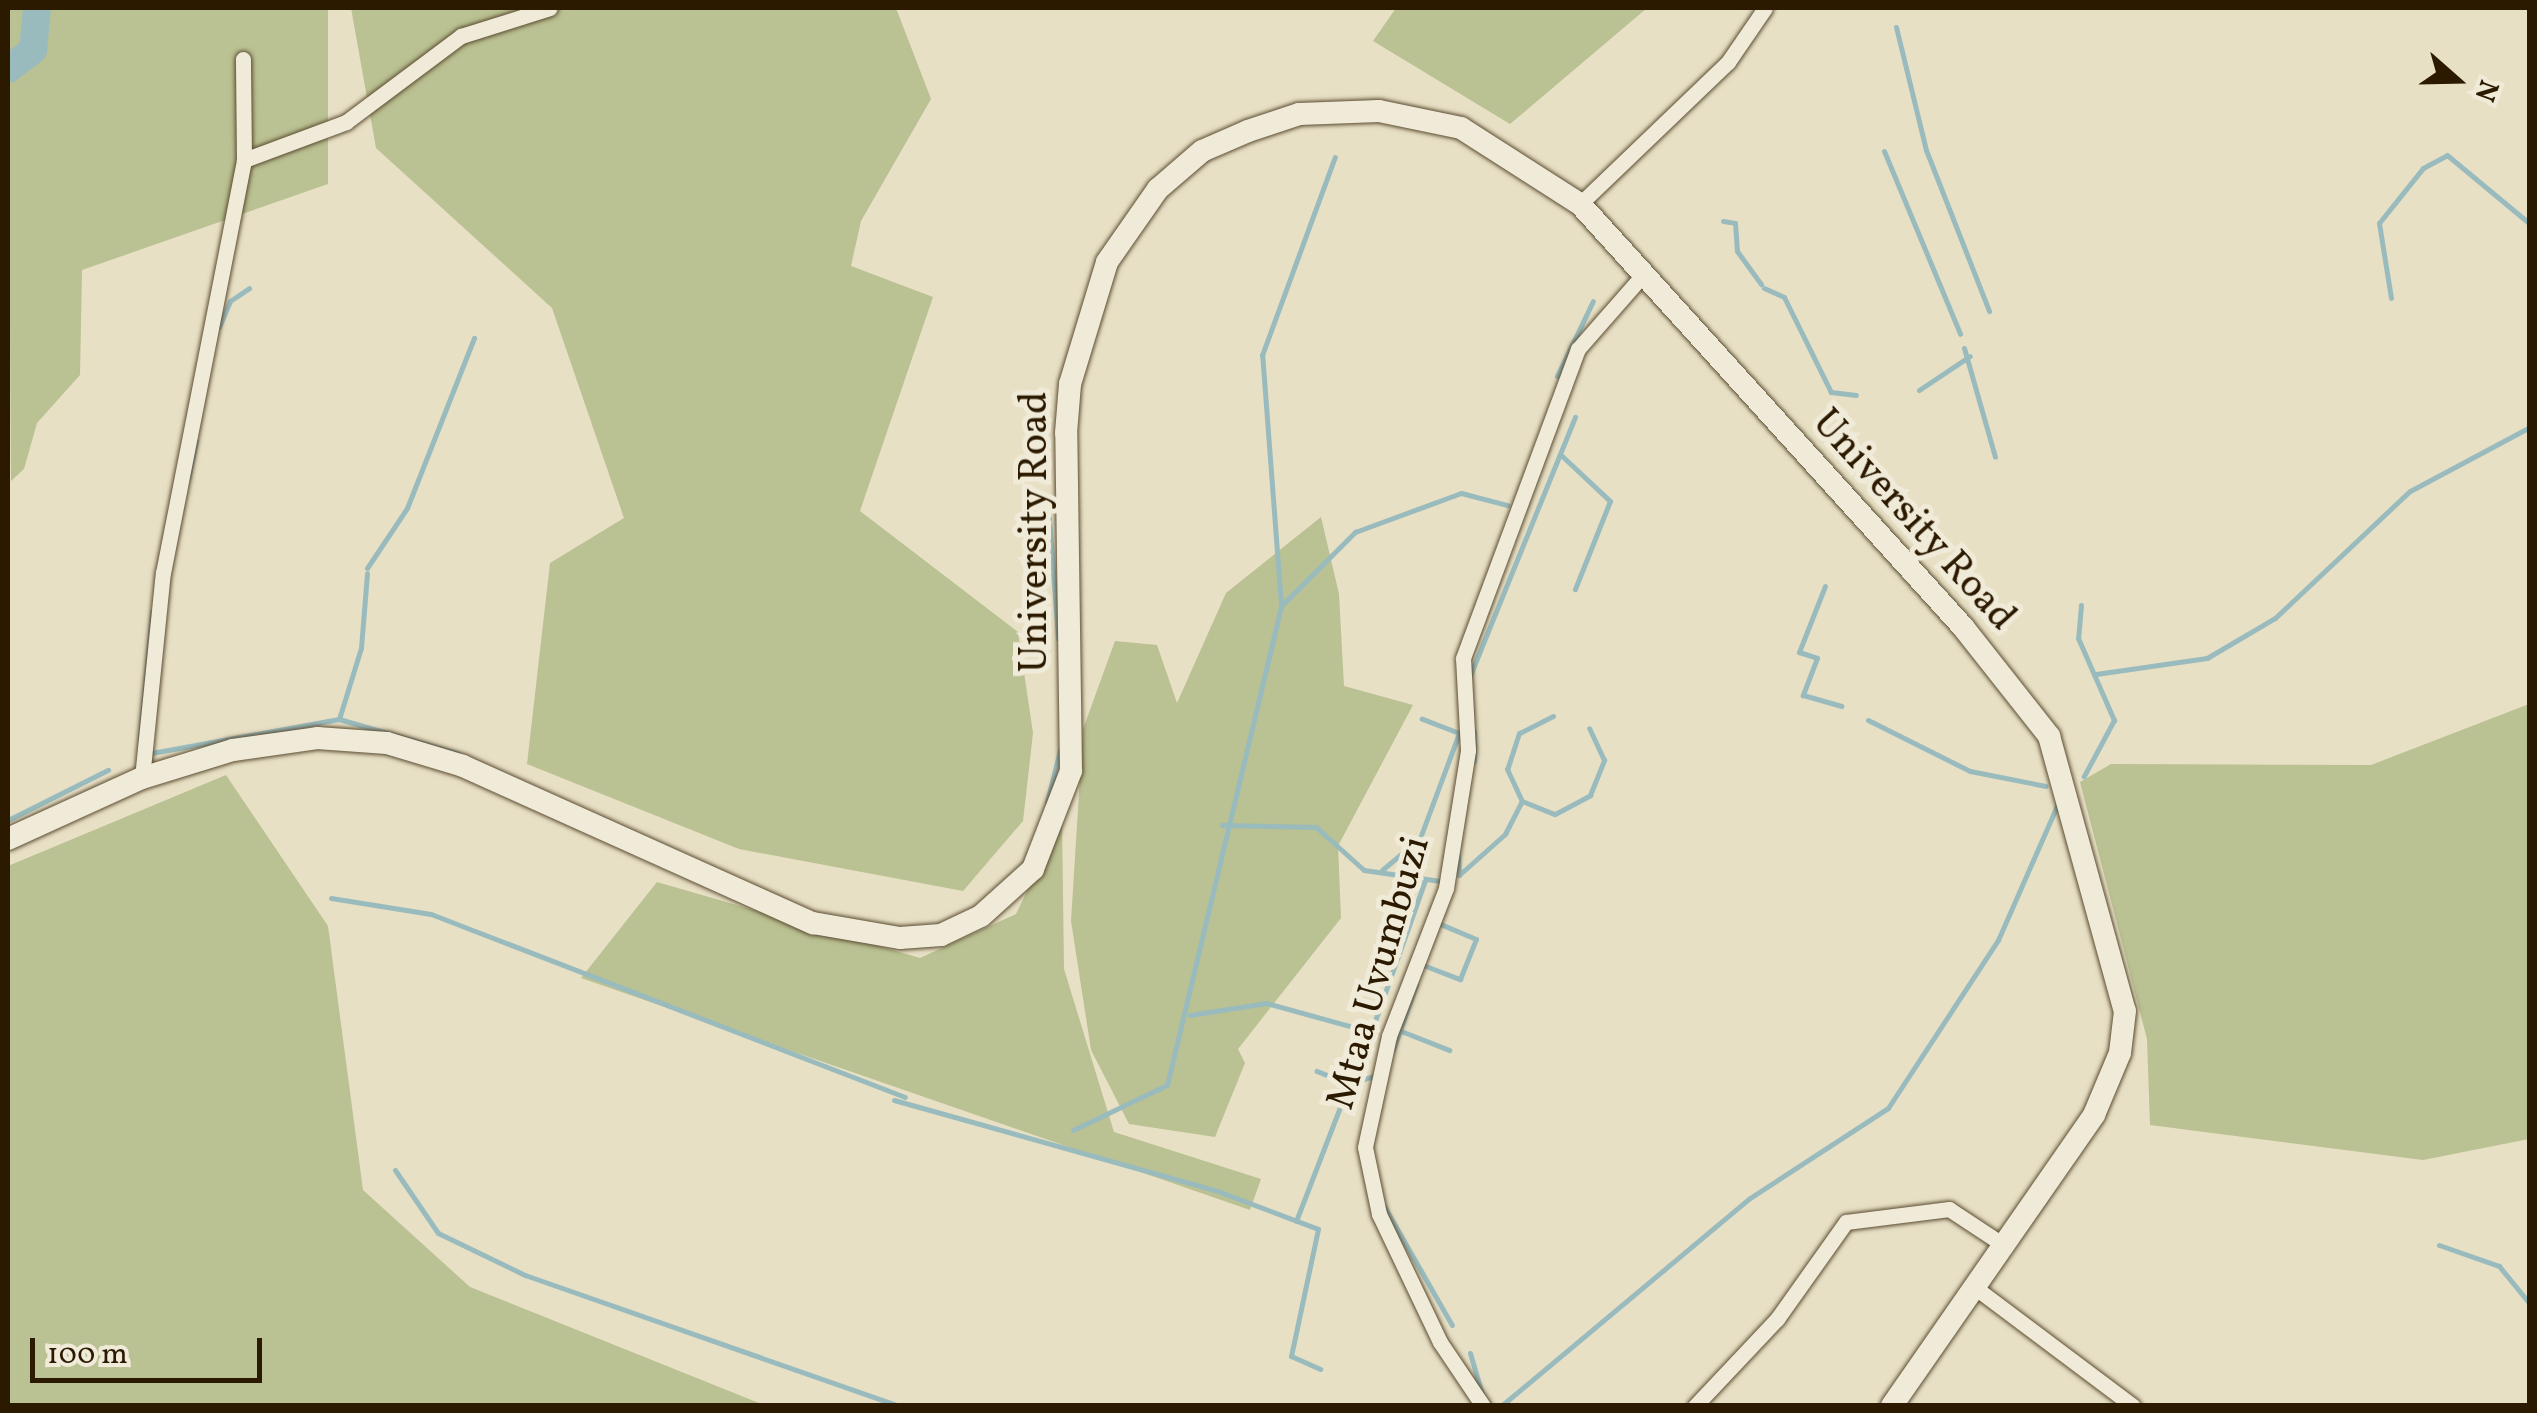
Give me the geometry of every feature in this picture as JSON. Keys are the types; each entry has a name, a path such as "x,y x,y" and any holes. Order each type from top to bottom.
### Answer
{"street":[{"path":"244,160 346,122 461,36 550,8"},
{"path":"1580,204 1728,62 1765,8"},
{"path":"142,778 146,685 180,475 244,160 243,59"},
{"name":"University Road","path":"8,839 142,778 278,741 387,744 463,766 813,923 868,937 941,935 1006,899 1056,825 1070,772 1070,384 1107,262 1158,188 1202,151 1248,131 1299,114 1379,111 1461,128 1580,204 1962,627 2049,736 2125,1011 2109,1091 1892,1406"},
{"name":"Mtaa Uvumbuzi","path":"1483,1406 1440,1342 1378,1214 1365,1147 1390,1036 1446,888 1468,750 1464,658 1578,349 1642,276"},
{"path":"1695,1406 1777,1319 1846,1222 1949,1208 2002,1244"},
{"path":"1973,1286 2134,1406"}],"green space":[{"path":"8,8 328,8 328,184 82,270 80,375 37,423 24,469 11,481"},
{"path":"351,8 896,8 931,99 861,221 851,266 933,297 860,511 1018,632 1033,733 1023,821 963,891 739,849 527,764 550,563 624,518 552,308 376,148"},
{"path":"1396,8 1647,8 1510,124 1373,41"},
{"path":"1321,517 1339,594 1344,686 1413,705 1338,846 1341,918 1238,1049 1245,1063 1215,1137 1129,1124 1091,1050 1071,921 1083,729 1115,641 1157,645 1177,703 1226,593"},
{"path":"2529,704 2529,1139 2423,1160 2150,1125 2147,1039 2080,782 2111,764 2371,765"},
{"path":"226,775 328,926 363,1190 470,1287 764,1405 8,1405 8,866"},
{"path":"1062,819 1064,969 1114,1132 1261,1179 1250,1210 581,978 657,882 920,958 1016,914"}],"waterway":[{"path":"8,69 33,50 37,8"},
{"path":"1896,27 1926,150 1989,311"},
{"path":"1884,151 1960,334"},
{"path":"2391,298 2379,223 2423,168 2447,155 2530,224"},
{"path":"1281,605 1262,355 1335,157"},
{"path":"1723,221 1735,223 1737,251 1761,284"},
{"path":"219,327 230,301 249,288"},
{"path":"1764,288 1784,297 1831,392 1856,395"},
{"path":"1557,376 1593,301"},
{"path":"367,568 407,508 474,338"},
{"path":"1964,348 1995,457"},
{"path":"1919,390 1970,356"},
{"path":"1469,678 1575,417"},
{"path":"2096,674 2207,658 2275,618 2410,491 2530,427"},
{"path":"188,479 196,441"},
{"path":"1562,456 1610,501 1575,589"},
{"path":"1073,1130 1167,1085 1281,606 1355,532 1461,493 1507,505"},
{"path":"1049,518 1058,639"},
{"path":"339,719 361,648 367,573"},
{"path":"1825,586 1799,652 1817,658 1803,695 1841,706"},
{"path":"2081,605 2078,638 2114,720 2084,776"},
{"path":"140,739 152,612"},
{"path":"1553,716 1519,733 1507,769 1522,801 1555,814 1590,795 1604,760 1589,728"},
{"path":"146,754 339,719 457,753"},
{"path":"1382,870 1420,838 1459,733 1422,719"},
{"path":"1868,720 1970,771 2046,786"},
{"path":"1474,732 1474,761"},
{"path":"1047,802 1060,750"},
{"path":"8,820 108,770"},
{"path":"1459,875 1505,834 1522,801"},
{"path":"1501,1406 1750,1198 1888,1108 1998,940 2058,803"},
{"path":"1222,825 1316,827 1364,870 1440,881"},
{"path":"1458,855 1459,875"},
{"path":"1190,1015 1266,1003 1371,1032 1425,880"},
{"path":"331,898 431,914 905,1097"},
{"path":"1423,965 1460,979 1476,939 1438,923"},
{"path":"1393,1050 1416,985"},
{"path":"1401,1031 1449,1050"},
{"path":"1296,1221 1349,1084 1316,1071"},
{"path":"1349,1084 1374,1076"},
{"path":"894,1100 1215,1190 1318,1229 1291,1356 1320,1369"},
{"path":"395,1170 438,1233 525,1275 900,1406"},
{"path":"1384,1206 1452,1325"},
{"path":"2439,1245 2499,1266 2530,1304"},
{"path":"1470,1353 1482,1394"}]}
